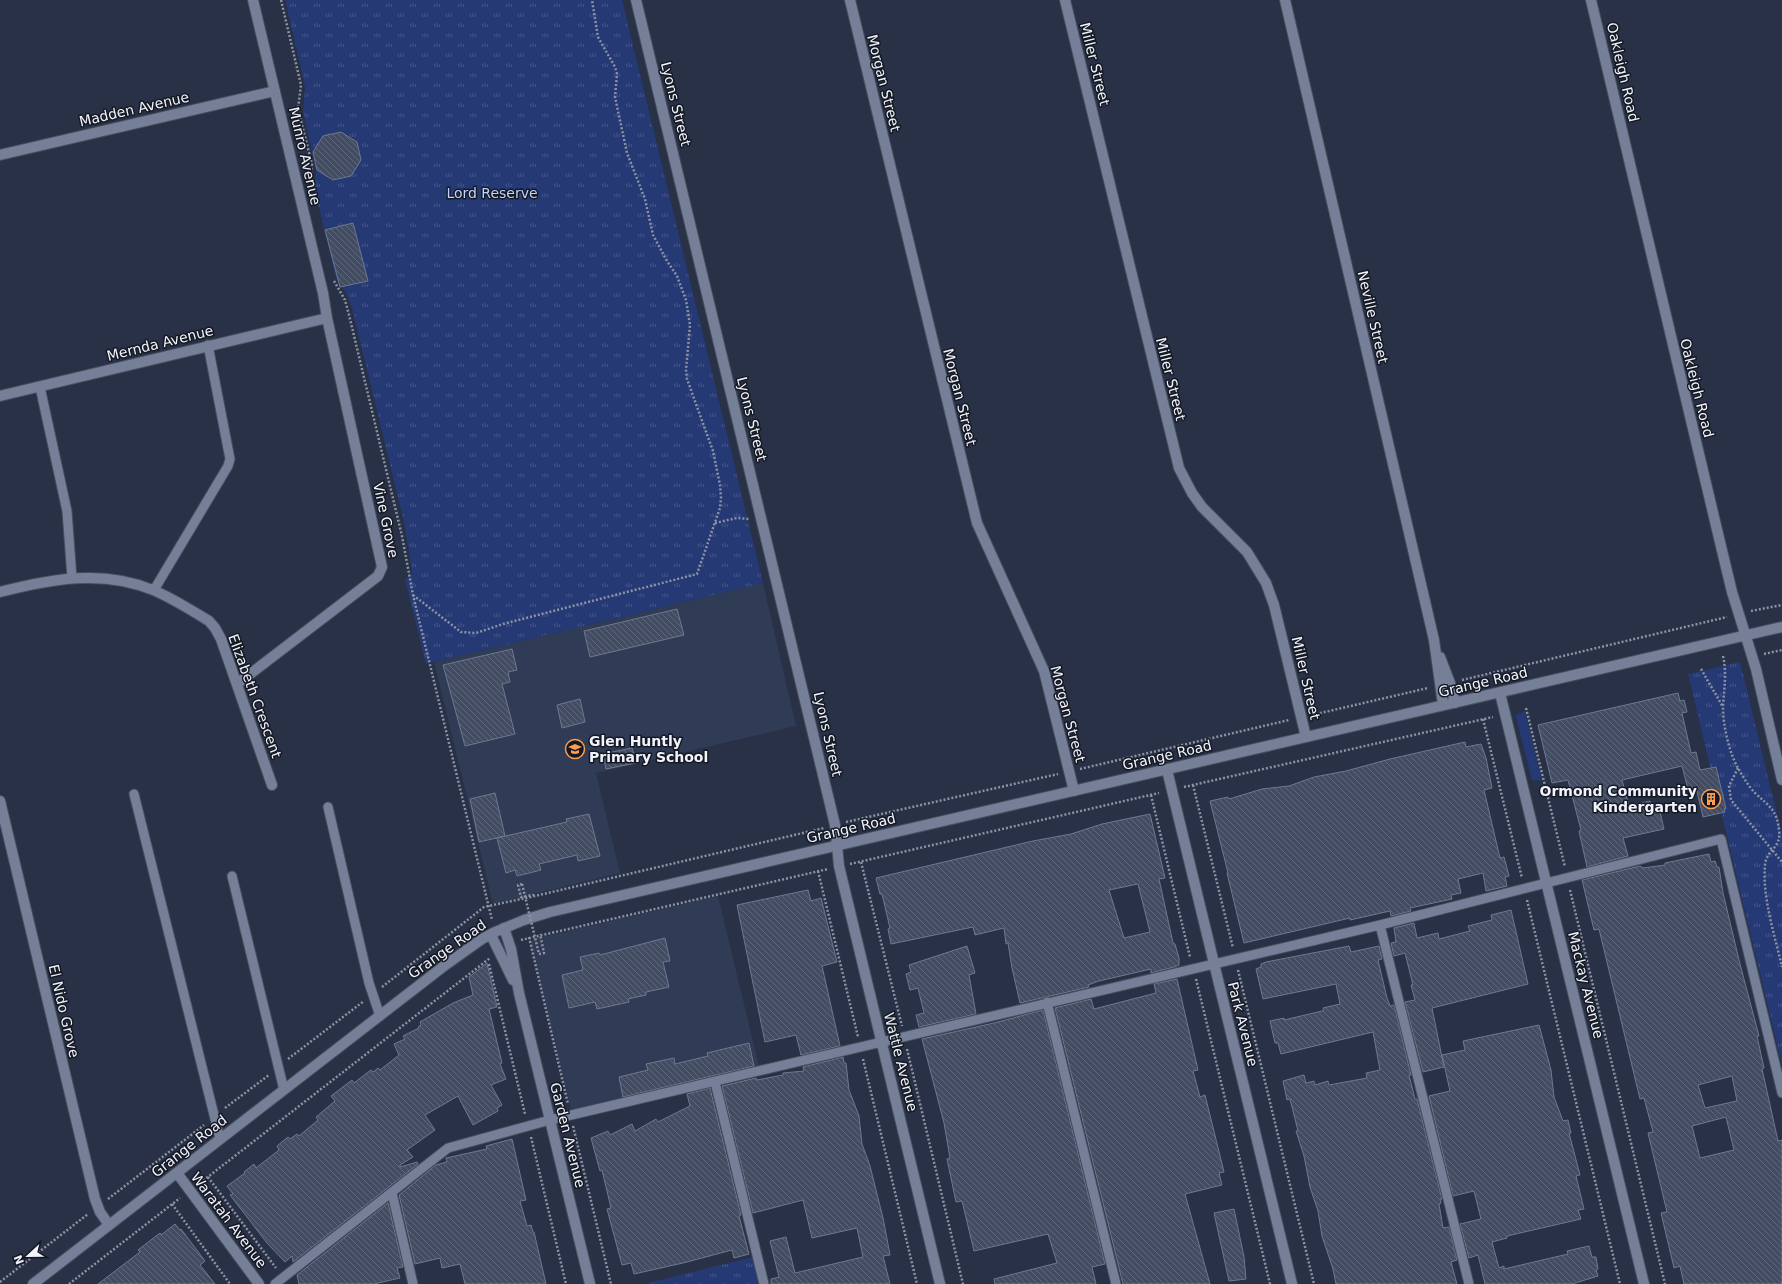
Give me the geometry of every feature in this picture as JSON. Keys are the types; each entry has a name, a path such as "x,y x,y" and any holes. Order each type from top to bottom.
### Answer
{"street":[{"name":"Munro Avenue","path":"253,0 323,293 327,318"},
{"name":"Lyons Street","path":"636,0 834,817 837,832 837,846"},
{"name":"Morgan Street","path":"850,0 977,524 1044,671 1074,791"},
{"name":"Miller Street","path":"1064,0 1179,468 1192,493 1202,507 1247,552 1266,583 1274,605 1306,737"},
{"name":"Neville Street","path":"1285,0 1434,640 1444,705"},
{"name":"Oakleigh Road","path":"1591,0 1719,538 1756,670 1782,780"},
{"name":"Madden Avenue","path":"0,155 275,90"},
{"name":"Mernda Avenue","path":"0,396 208,345 327,318"},
{"name":"Vine Grove","path":"237,684 378,576 382,567 327,318"},
{"name":"Elizabeth Crescent","path":"0,592 72,578 108,578 154,590 209,621 221,639 272,786"},
{"name":"Grange Road","path":"33,1284 444,966 497,932 524,920 550,912 1782,627"},
{"name":"Neville Street","path":"1434,640 1450,683 1455,703"},
{"name":"Mackay Avenue","path":"1500,693 1644,1284"},
{"name":"Park Avenue","path":"1167,770 1292,1284"},
{"name":"El Nido Grove","path":"0,801 95,1199 100,1212 109,1225"},
{"name":"Wattle Avenue","path":"837,846 839,866 940,1284"},
{"name":"Garden Avenue","path":"497,932 511,950 518,993 590,1284"},
{"name":"Garden Avenue","path":"497,932 500,954 518,993"},
{"name":"Waratah Avenue","path":"177,1173 259,1284"}],"lane":[{"path":"154,590 228,466 230,459 208,345"},
{"path":"40,387 67,511 72,578"},
{"path":"134,794 220,1140"},
{"path":"328,807 369,983 380,1016"},
{"path":"276,1284 448,1148 550,1120 905,1038 1048,1002 1380,925 1721,839 1782,1093"},
{"path":"232,876 284,1090"},
{"path":"1380,925 1469,1284"},
{"path":"1048,1002 1116,1284"},
{"path":"715,1082 764,1284"},
{"path":"392,1193 413,1284"}],"path":[{"path":"281,0 301,85 298,108 312,164 310,187"},
{"path":"413,594 461,632 476,633 503,624 697,574 720,508 720,485 708,433 687,379 686,370 690,325 686,300 677,276 653,235 646,199 627,153 615,97 617,74 615,67 598,37 592,0"},
{"path":"333,280 345,300 349,315 402,536 413,594 497,932"},
{"path":"714,523 737,518 750,519"},
{"path":"1750,611 1782,605"},
{"path":"1764,654 1782,650"},
{"path":"1722,656 1725,665 1723,708 1724,721 1733,756 1738,768 1751,788 1767,802 1777,820 1780,837 1779,842 1766,862 1765,879 1782,967"},
{"path":"1701,669 1723,708"},
{"path":"1526,708 1665,1284"},
{"path":"511,950 521,946 519,940 540,934 818,872 1505,714"},
{"path":"1483,719 1620,1284"},
{"path":"1738,768 1729,786 1731,800 1782,862"},
{"path":"1193,785 1314,1284"},
{"path":"1151,795 1270,1284"},
{"path":"861,862 905,1038 963,1284"},
{"path":"818,872 917,1284"},
{"path":"535,896 533,895 521,897 518,885 522,884 539,954 544,953 540,934"},
{"path":"69,1284 489,958 500,954"},
{"path":"208,1177 283,1278"},
{"path":"172,1204 230,1284"}],"shaded area":[{"name":"Glen Huntly Primary School","path":"763,583 796,726 596,773 620,873 493,904 434,662"},
{"path":"718,896 759,1066 571,1110 530,943 534,939"}],"green space":[{"name":"Lord Reserve","path":"285,0 622,0 763,583 426,664 405,579 412,574 412,571 404,522 352,308 346,293 336,278 314,187 316,170 303,111 305,89 304,81"},
{"path":"1740,662 1782,835 1782,1065 1688,674"},
{"path":"1525,711 1542,781 1532,780 1516,717 1516,715"},
{"path":"753,1257 759,1284 644,1284"}],"building":[{"path":"341,132 357,142 361,160 351,176 333,180 317,170 313,152 323,136"},
{"path":"353,223 368,281 340,287 325,230"},
{"path":"677,609 684,635 590,657 584,631"},
{"path":"512,649 517,670 508,672 510,682 502,684 515,734 465,746 443,665"},
{"path":"1678,693 1680,701 1684,700 1687,712 1682,713 1691,753 1696,752 1700,770 1716,767 1726,809 1724,809 1725,812 1703,817 1696,787 1688,789 1682,766 1622,780 1629,806 1650,801 1653,813 1660,812 1664,829 1623,838 1628,856 1587,867 1579,831 1581,830 1568,780 1552,783 1538,725"},
{"path":"580,699 585,722 562,728 557,705"},
{"path":"1465,742 1466,747 1481,744 1486,758 1492,788 1484,790 1500,858 1504,857 1509,876 1505,877 1507,886 1486,891 1483,873 1458,879 1461,893 1451,895 1452,899 1410,908 1411,911 1391,916 1390,911 1350,920 1350,918 1244,943 1210,801 1228,797 1229,799 1262,789 1289,786 1314,777 1346,771 1390,759"},
{"path":"632,748 636,763 606,769 603,754"},
{"path":"495,793 505,836 479,842 470,799"},
{"path":"589,814 600,856 578,861 577,855 539,864 541,870 517,876 515,870 506,873 497,838 567,822 566,819"},
{"path":"1150,814 1165,878 1159,879 1173,943 1175,944 1179,958 1179,965 1151,973 1151,969 1099,981 1088,985 1089,987 1020,1003 1008,943 1006,944 1004,928 975,935 973,927 891,944 888,929 890,928 882,894 880,894 876,878 1033,841 1071,834 1102,824","holes":["1138,884 1150,932 1124,938 1109,890"]},
{"path":"1709,854 1711,862 1715,861 1717,867 1719,867 1723,893 1759,1036 1757,1036 1764,1068 1762,1069 1778,1141 1782,1140 1782,1284 1684,1284 1680,1266 1674,1268 1661,1213 1667,1212 1648,1133 1653,1132 1644,1098 1640,1099 1599,929 1594,930 1582,880 1640,866 1643,868 1665,865 1665,863","holes":["1732,1076 1737,1101 1705,1108 1698,1085","1726,1117 1734,1150 1700,1158 1692,1126"]},
{"path":"808,890 811,901 821,898 837,962 822,966 840,1046 801,1055 796,1035 765,1042 737,905"},
{"path":"1511,910 1528,984 1432,1008 1444,1067 1423,1072 1405,1002 1415,1000 1411,985 1413,985 1405,953 1394,956 1391,943 1396,942 1394,928 1414,923 1417,938 1438,933 1439,939 1470,931 1468,926 1492,920 1491,915"},
{"path":"665,938 670,961 663,962 669,987 646,992 646,995 628,999 629,1002 597,1009 595,1002 569,1008 562,975 583,970 580,957 599,953 600,955"},
{"path":"967,946 975,973 969,975 976,1014 919,1027 916,1015 924,1013 918,988 910,990 906,974 911,972 909,965"},
{"path":"1349,946 1351,952 1379,946 1382,959 1378,960 1387,998 1390,1006 1394,1005 1411,1075 1409,1075 1415,1099 1417,1099 1442,1199 1440,1199 1441,1203 1439,1204 1443,1228 1449,1227 1457,1260 1451,1262 1457,1284 1336,1284 1333,1269 1322,1236 1318,1211 1310,1187 1304,1156 1296,1131 1298,1131 1290,1099 1287,1100 1283,1081 1304,1075 1306,1083 1314,1081 1315,1085 1328,1081 1329,1085 1367,1078 1366,1073 1380,1070 1373,1032 1281,1054 1278,1043 1275,1043 1270,1021 1284,1018 1284,1020 1322,1011 1324,1010 1323,1008 1340,1004 1336,984 1263,999 1256,969 1261,967 1261,964 1266,962"},
{"path":"487,963 497,1007 489,1009 502,1063 500,1064 506,1079 491,1085 502,1105 497,1108 498,1111 473,1125 458,1096 425,1115 435,1130 407,1150 413,1157 400,1165 400,1167 417,1162 418,1164 293,1262 292,1256 285,1262 267,1243 230,1195 233,1194 227,1186 245,1173 244,1172 254,1164 256,1168 279,1150 277,1146 288,1137 290,1139 297,1134 299,1136 318,1120 316,1117 335,1101 331,1096 352,1080 354,1083 371,1070 373,1072 378,1068 380,1070 399,1055 394,1044 405,1039 403,1036 419,1028 418,1027 421,1025 420,1022 453,1003 473,995 469,977"},
{"path":"1177,979 1198,1070 1193,1071 1200,1097 1205,1095 1224,1172 1219,1173 1222,1185 1185,1194 1210,1284 1123,1284 1055,1008 1091,999 1094,1009 1156,993 1154,984"},
{"path":"1043,1010 1105,1264 1092,1267 1096,1284 995,1284 994,1279 1057,1263 1048,1234 974,1251 962,1201 956,1202 947,1159 950,1158 944,1123 922,1039 994,1023"},
{"path":"1539,1025 1551,1070 1554,1097 1563,1121 1568,1120 1571,1133 1569,1133 1580,1175 1576,1176 1584,1209 1578,1210 1581,1219 1507,1236 1507,1238 1492,1242 1499,1268 1504,1266 1504,1269 1568,1254 1567,1251 1589,1246 1592,1257 1596,1257 1598,1269 1596,1270 1598,1276 1572,1284 1485,1284 1478,1255 1469,1258 1460,1224 1481,1219 1474,1191 1453,1196 1429,1096 1450,1091 1442,1055 1465,1050 1463,1041"},
{"path":"749,1043 754,1066 623,1097 619,1077 648,1070 646,1064 674,1058 675,1064 708,1056 707,1053"},
{"path":"843,1057 844,1063 846,1063 849,1090 859,1116 862,1144 870,1166 883,1218 890,1255 883,1256 890,1284 771,1284 771,1279 779,1277 770,1241 786,1237 795,1273 863,1257 857,1228 812,1238 803,1200 753,1213 722,1086 756,1078 757,1080 783,1075 783,1073 804,1071 803,1067"},
{"path":"710,1088 749,1254 734,1258 732,1250 634,1274 631,1263 622,1265 607,1209 611,1208 602,1170 600,1171 591,1138 608,1131 610,1135 632,1124 635,1131 656,1119 658,1122 690,1106 687,1094"},
{"path":"512,1139 526,1200 520,1201 527,1226 531,1225 534,1232 546,1284 465,1284 460,1264 442,1268 440,1258 415,1264 399,1195 436,1165 447,1162 446,1158 487,1149 486,1146"},
{"path":"388,1203 403,1267 397,1268 400,1278 374,1284 299,1284 297,1275"},
{"path":"1234,1209 1244,1257 1246,1279 1229,1281 1214,1213"},
{"path":"175,1224 180,1230 181,1229 205,1261 200,1265 215,1284 98,1284 140,1252 138,1250 160,1233 161,1235"}],"place":[{"name":"Glen Huntly Primary School","path":"575,749"},
{"name":"Ormond Community Kindergarten","path":"1711,799"}]}
